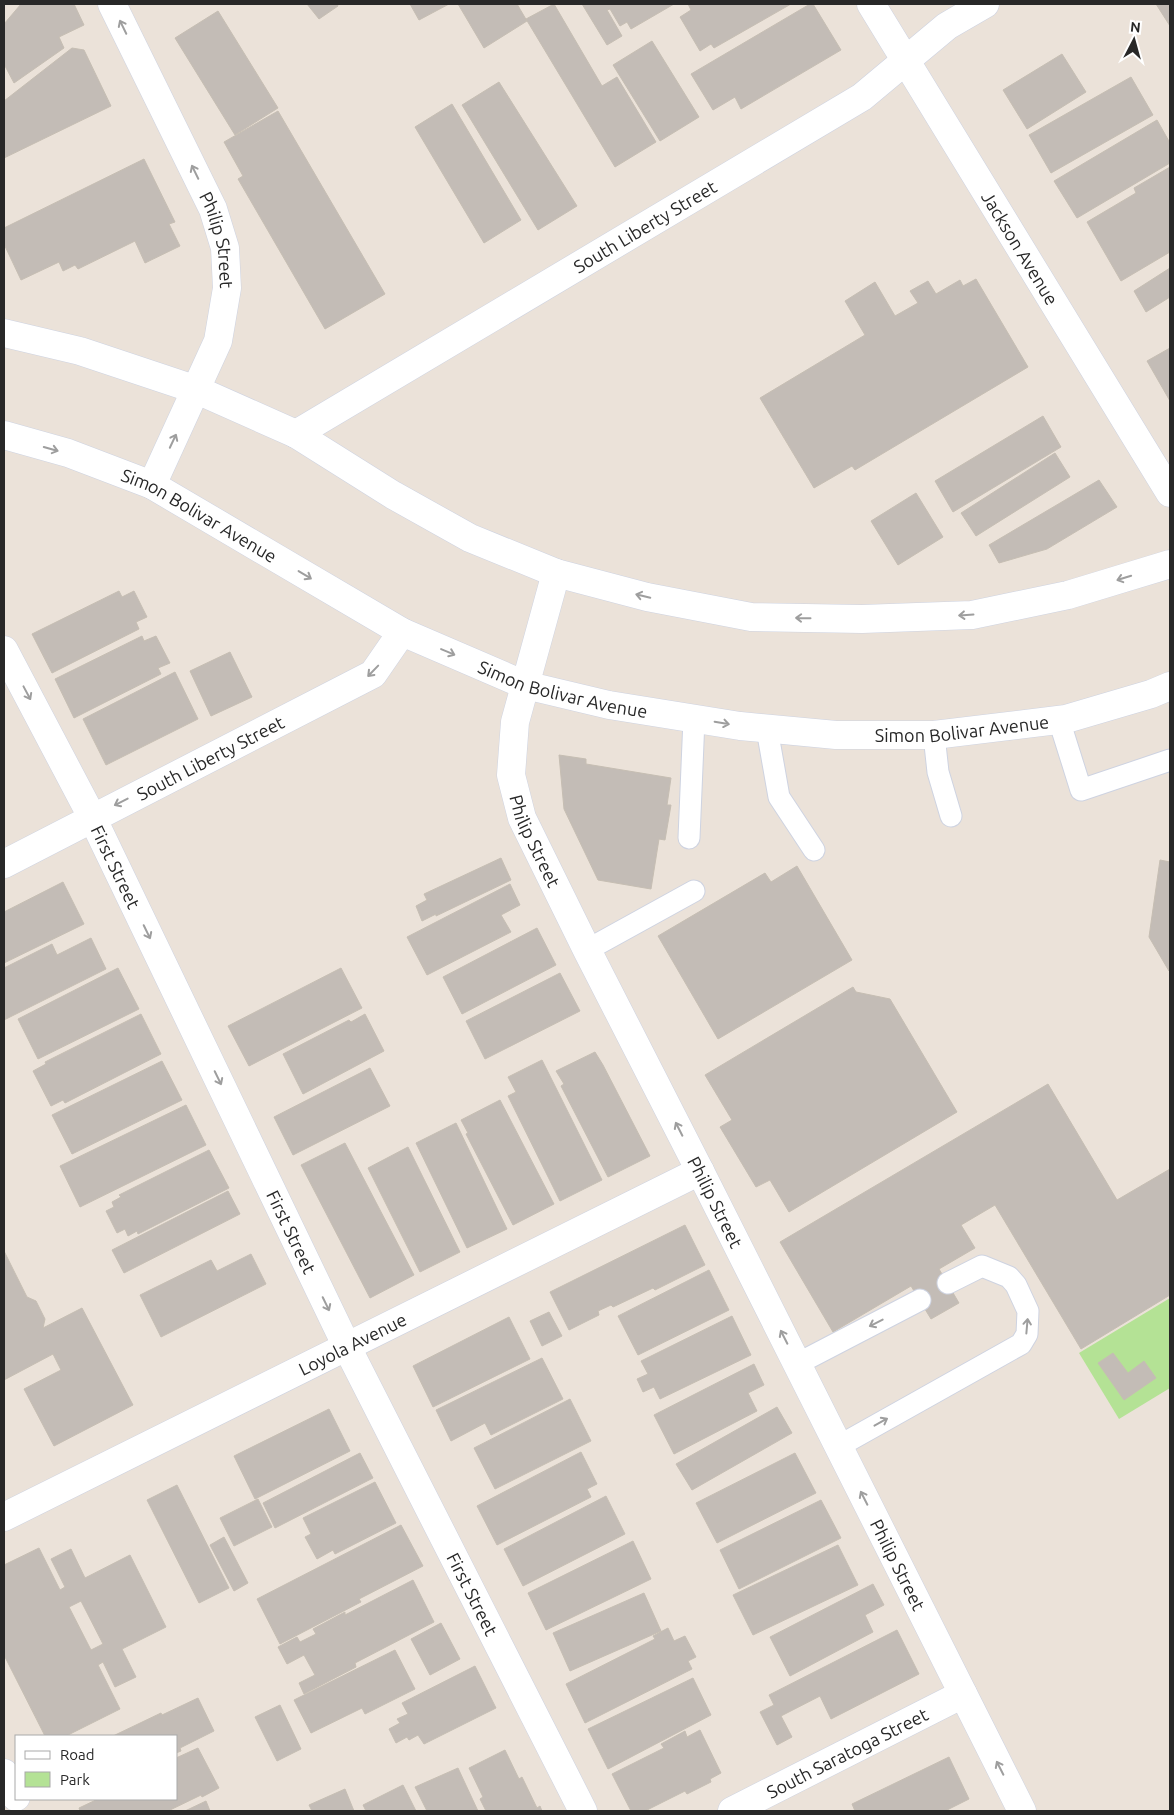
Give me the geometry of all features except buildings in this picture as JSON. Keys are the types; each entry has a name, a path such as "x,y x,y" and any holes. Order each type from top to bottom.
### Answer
{"street":[{"name":"Philip Street","path":"112,4 213,208 225,248 227,288 218,341 152,485"},
{"name":"Jackson Avenue","path":"870,4 1170,493"},
{"name":"South Liberty Street","path":"296,434 862,97 947,26 985,4"},
{"path":"4,333 80,351 197,390 296,434 393,495 470,538 556,573 647,597 751,616 862,619 972,615 1068,595 1170,564"},
{"name":"Simon Bolivar Avenue","path":"4,436 68,453 152,485 402,632 525,685 609,705 767,729 836,735 934,734 1058,720 1151,694 1170,686"},
{"name":"Philip Street","path":"556,573 515,722 511,775 522,818 1022,1811"},
{"name":"South Liberty Street","path":"4,864 92,817 373,674 402,632"},
{"name":"First Street","path":"4,650 92,817 347,1347 583,1811"},
{"name":"Loyola Avenue","path":"4,1517 700,1171"},
{"name":"South Saratoga Street","path":"732,1811 963,1694"},
{"path":"4,1773 15,1794"}],"lane":[{"path":"689,838 694,718"},
{"path":"1058,720 1080,790 1170,760"},
{"path":"767,729 779,797 814,850"},
{"path":"934,734 938,772 951,816"},
{"path":"587,950 694,892"},
{"path":"838,1446 1021,1344 1027,1334 1028,1311 1016,1285 1009,1277 982,1266 948,1283"},
{"path":"797,1364 920,1300"}],"green space":[{"path":"1170,1298 1170,1388 1119,1419 1079,1353"}]}
